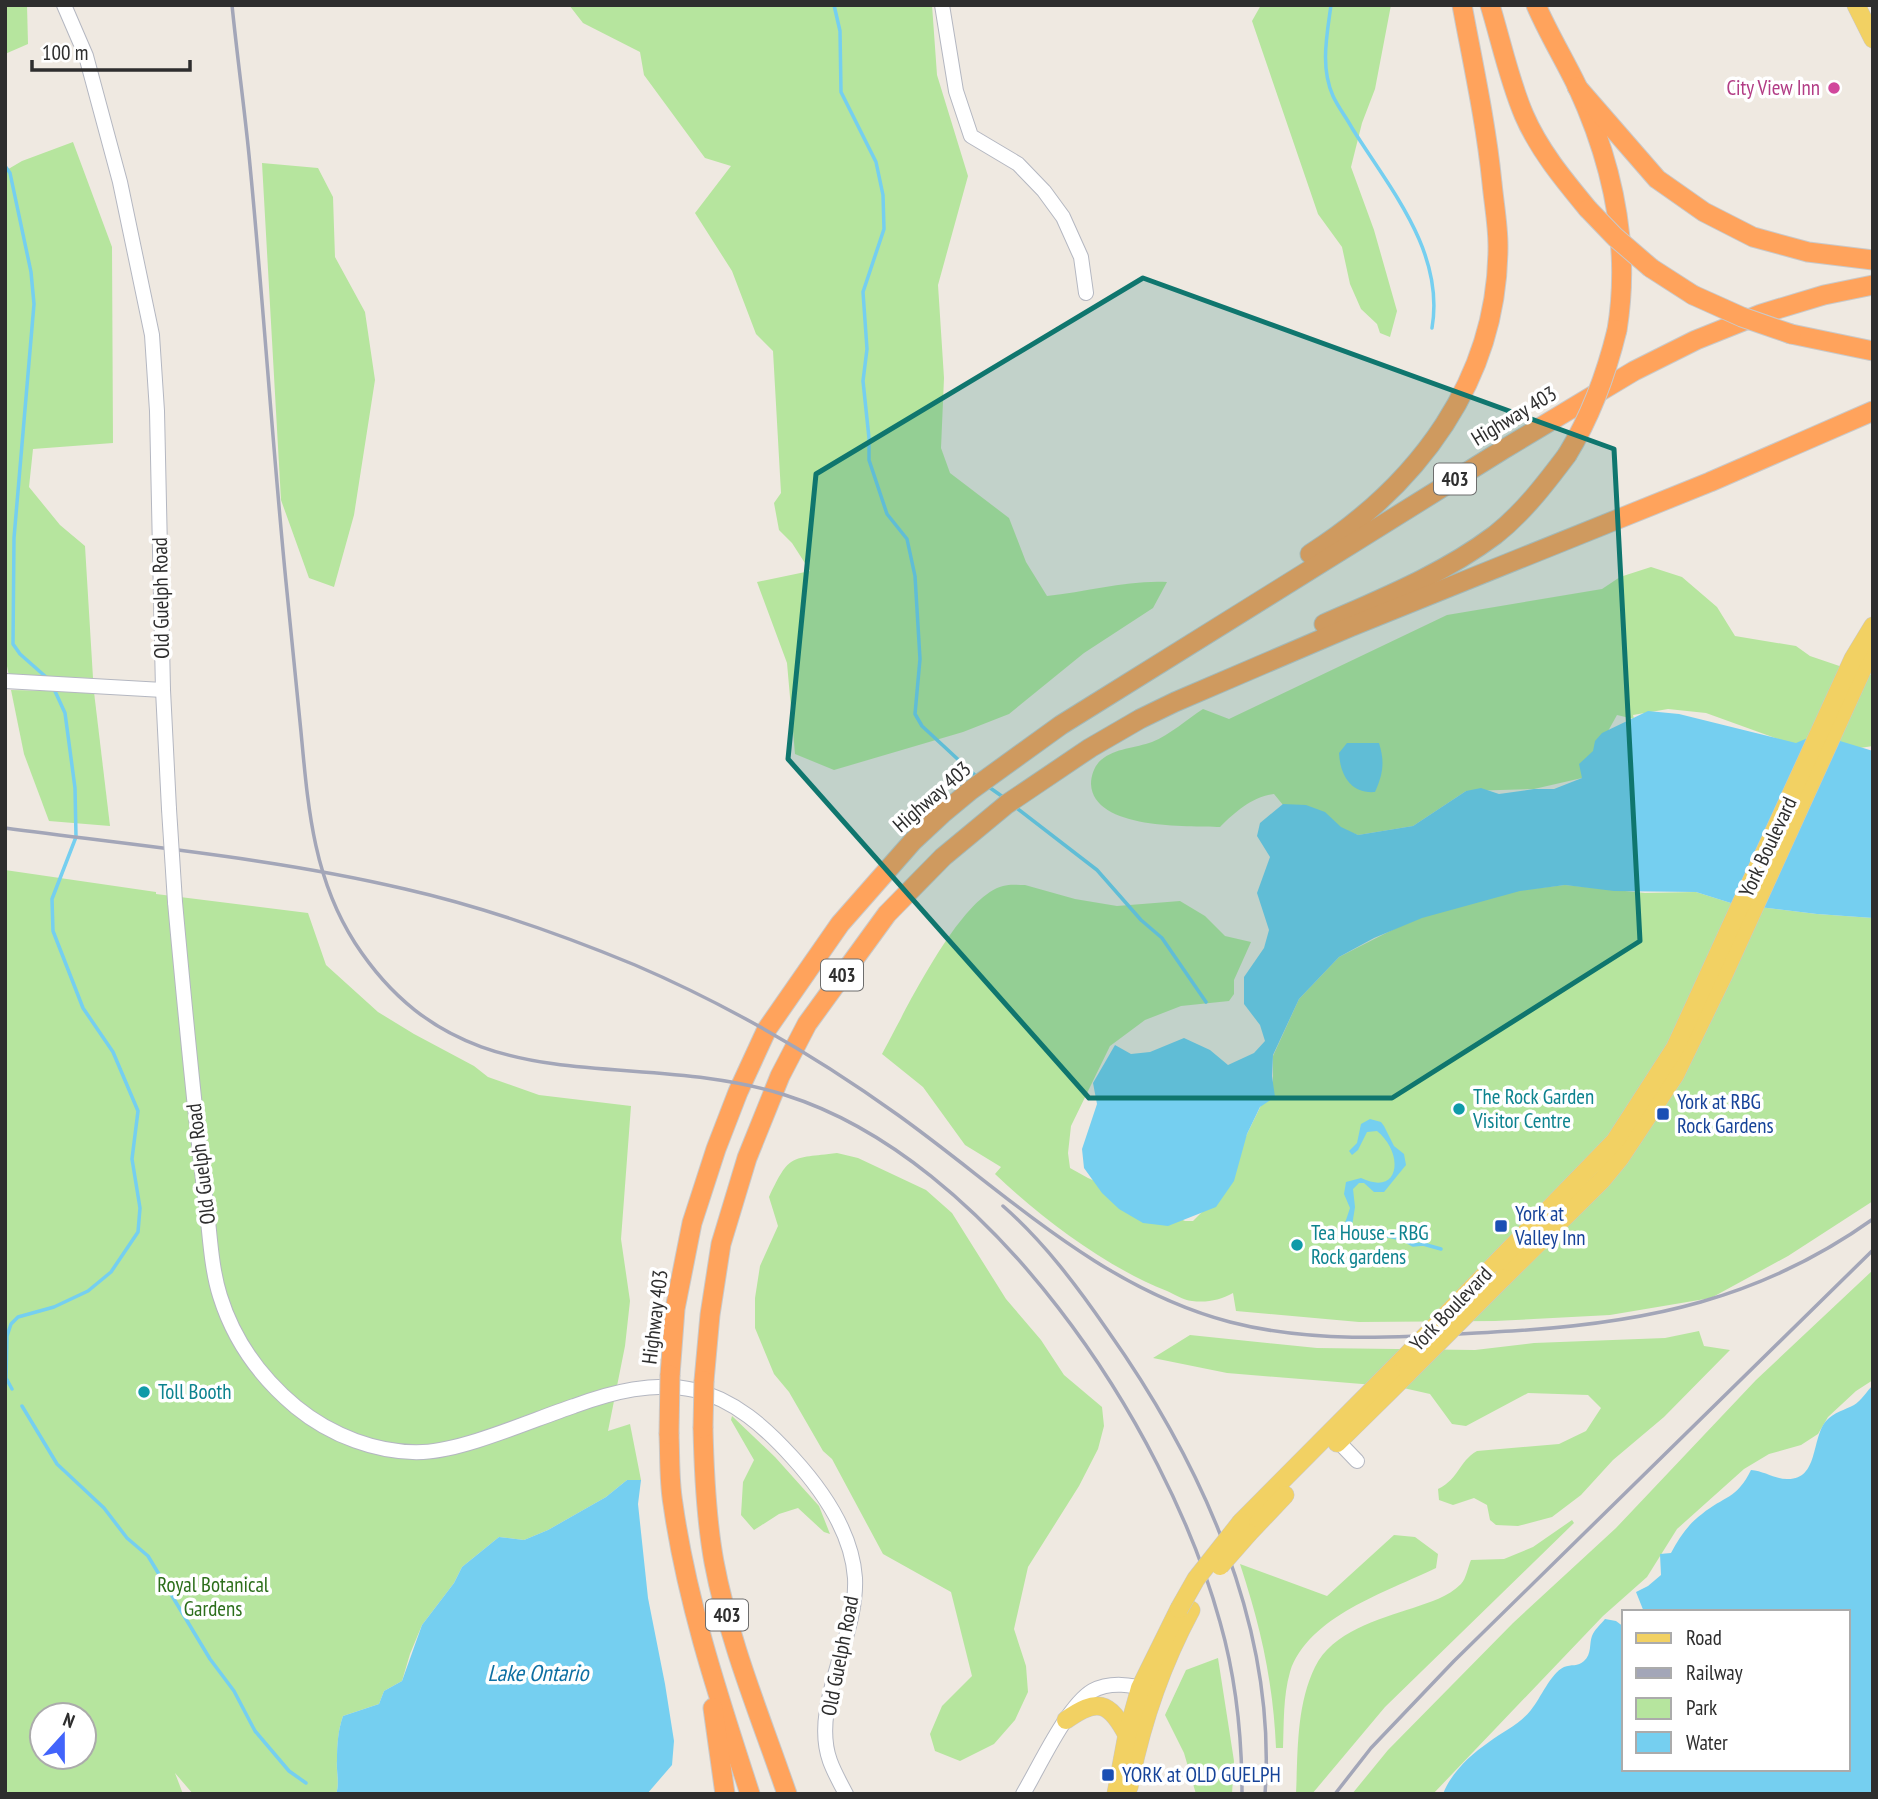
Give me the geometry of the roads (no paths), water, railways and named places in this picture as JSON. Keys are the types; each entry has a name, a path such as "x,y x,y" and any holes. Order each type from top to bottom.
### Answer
{"highway":[{"path":"1061,725 1168,646 1326,544 1367,513 1413,468 1450,416 1476,363 1485,335 1492,307 1498,247 1489,147 1462,5"},
{"path":"1490,5 1523,112 1556,168 1588,209 1615,237 1651,268 1693,295 1742,317 1824,343 1873,351"},
{"path":"1175,702 1220,672 1433,576 1496,533 1542,488 1584,427 1608,367 1617,330 1623,294 1621,234 1614,188 1603,153 1577,87 1536,5"},
{"path":"1577,87 1657,179 1704,212 1753,237 1808,253 1873,260"},
{"name":"Highway 403","path":"750,1794 705,1655 687,1584 672,1502 669,1434 675,1309 692,1223 738,1092 767,1029 840,923 913,841 971,790 1061,725 1504,449 1634,372 1696,340 1761,314 1824,295 1873,285"},
{"name":"403","path":"786,1789 732,1635 714,1563 705,1499 703,1428 710,1315 721,1244 747,1158 780,1076 807,1024 887,914 943,857 1007,804 1090,748 1140,719 1350,627 1710,482 1873,411"},
{"path":"705,1655 725,1794"}],"main road":[{"path":"1856,5 1873,39"},
{"name":"York Boulevard","path":"1116,1794 1127,1735 1147,1690 1176,1639 1185,1609 1245,1528 1406,1366 1503,1279 1602,1180 1620,1158 1675,1075 1718,972 1873,626"},
{"name":"York Boulevard","path":"1858,663 1873,652"},
{"name":"York Boulevard","path":"1406,1366 1472,1288 1615,1141 1675,1048 1718,972"},
{"name":"York Boulevard","path":"1128,1794 1147,1690"},
{"path":"1066,1720 1082,1709 1103,1707 1115,1714 1127,1735"}],"street":[{"name":"Old Guelph Road","path":"64,5 86,56 120,182 152,335 163,690 175,902 199,1150 218,1292 228,1319 245,1352 263,1377 306,1415 331,1431 368,1445 395,1451 424,1452 451,1447 597,1397 627,1390 659,1387 693,1390 726,1401 763,1426 824,1495 844,1530 855,1577 851,1618 826,1714 829,1760 846,1794"},
{"path":"942,5 956,90 971,136 1018,164 1044,191 1063,217 1081,257 1086,293"},
{"path":"5,681 163,690"},
{"path":"1335,1437 1357,1461"},
{"path":"1023,1794 1066,1720 1082,1699 1093,1691 1119,1685 1147,1690"}],"water":[{"path":"1648,711 1679,714 1796,743 1817,734 1873,751 1873,918 1734,904 1696,892 1614,891 1565,885 1520,891 1422,918 1374,938 1339,957 1299,999 1273,1055 1275,1097 1260,1107 1247,1134 1234,1181 1216,1207 1168,1226 1143,1223 1119,1209 1102,1193 1084,1168 1082,1149 1097,1104 1093,1083 1115,1045 1131,1054 1150,1052 1184,1038 1210,1050 1228,1065 1254,1053 1265,1041 1260,1025 1244,1004 1244,977 1264,948 1269,930 1257,893 1270,857 1257,836 1260,823 1283,804 1306,805 1325,812 1341,827 1358,835 1413,826 1466,791 1481,788 1499,794 1554,789 1582,778 1579,764 1593,751 1595,741 1602,733"},
{"path":"1347,743 1379,743 1382,768 1375,792 1359,790 1344,775 1339,753"},
{"path":"1370,1119 1381,1122 1394,1146 1404,1154 1406,1165 1384,1192 1374,1192 1364,1183 1359,1183 1353,1189 1355,1207 1352,1226 1383,1235 1353,1237 1349,1236 1344,1226 1350,1208 1344,1194 1346,1182 1361,1178 1384,1182 1391,1177 1394,1170 1392,1150 1377,1131 1367,1132 1358,1150 1352,1155 1349,1151 1357,1143 1361,1124"},
{"path":"1873,1385 1873,1794 1443,1794 1456,1772 1468,1759 1526,1715 1559,1670 1579,1664 1587,1658 1593,1634 1605,1619 1622,1626 1622,1771 1850,1771 1850,1610 1643,1610 1636,1592 1661,1575 1660,1554 1671,1553 1692,1522 1741,1487 1751,1470 1787,1479 1797,1478 1804,1473 1826,1421 1857,1403"},
{"name":"Lake Ontario","path":"627,1480 641,1480 638,1504 648,1598 674,1741 672,1765 647,1794 336,1794 338,1743 343,1716 379,1704 384,1691 402,1681 422,1625 454,1583 462,1567 499,1537 524,1540 548,1530 606,1497"}],"waterway":[{"path":"834,5 840,31 841,92 876,162 883,195 884,229 863,292 867,349 863,381 869,460 887,514 907,539 915,576 920,659 915,714 922,726 978,778"},
{"path":"1331,5 1326,51 1329,85 1340,108 1411,222 1422,247 1434,300 1432,328"},
{"path":"5,166 10,173 31,272 34,304 14,538 13,644 20,654 46,677"},
{"path":"12,1389 6,1378 7,1336 11,1324 18,1317 54,1307 88,1291 111,1272 138,1232 140,1208 132,1159 138,1111 113,1052 83,1008 53,931 52,899 76,837 75,788 65,713 54,689"},
{"path":"986,785 1003,797"},
{"path":"1014,806 1097,870 1141,920 1162,938 1206,1002"},
{"path":"1383,1235 1402,1239 1413,1245 1423,1244 1441,1249"},
{"path":"22,1406 57,1464 104,1508 127,1538 148,1556 210,1659 234,1691 255,1731 289,1771 306,1783"}],"railway":[{"path":"232,5 249,155 306,787 321,867 341,918 355,943 399,996 446,1031 498,1052 552,1064 726,1081 785,1095 860,1128 931,1176 998,1237 1058,1308 1112,1385 1158,1465 1194,1545 1220,1622 1230,1664 1239,1729 1242,1794"},
{"path":"5,828 206,854 356,878 493,913 635,965 737,1014 835,1072 898,1115 1015,1205 1096,1262 1138,1286 1183,1306 1230,1322 1335,1337 1406,1337 1512,1331 1609,1321 1701,1302 1745,1287 1788,1269 1873,1219"},
{"path":"1003,1206 1059,1265 1108,1331 1174,1436 1202,1492 1226,1550 1245,1610 1259,1670 1266,1732 1265,1794"},
{"path":"1335,1794 1371,1748 1454,1661 1873,1250"}],"place":[{"name":"City View Inn","path":"1834,88"},
{"name":"The Rock Garden Visitor Centre","path":"1459,1109"},
{"name":"York at RBG Rock Gardens","path":"1663,1114"},
{"name":"York at Valley Inn","path":"1501,1226"},
{"name":"Tea House - RBG Rock gardens","path":"1297,1245"},
{"name":"Toll Booth","path":"144,1392"},
{"name":"YORK at OLD GUELPH","path":"1108,1775"}],"park label":[{"name":"Royal Botanical Gardens","path":"213,1597"}]}
